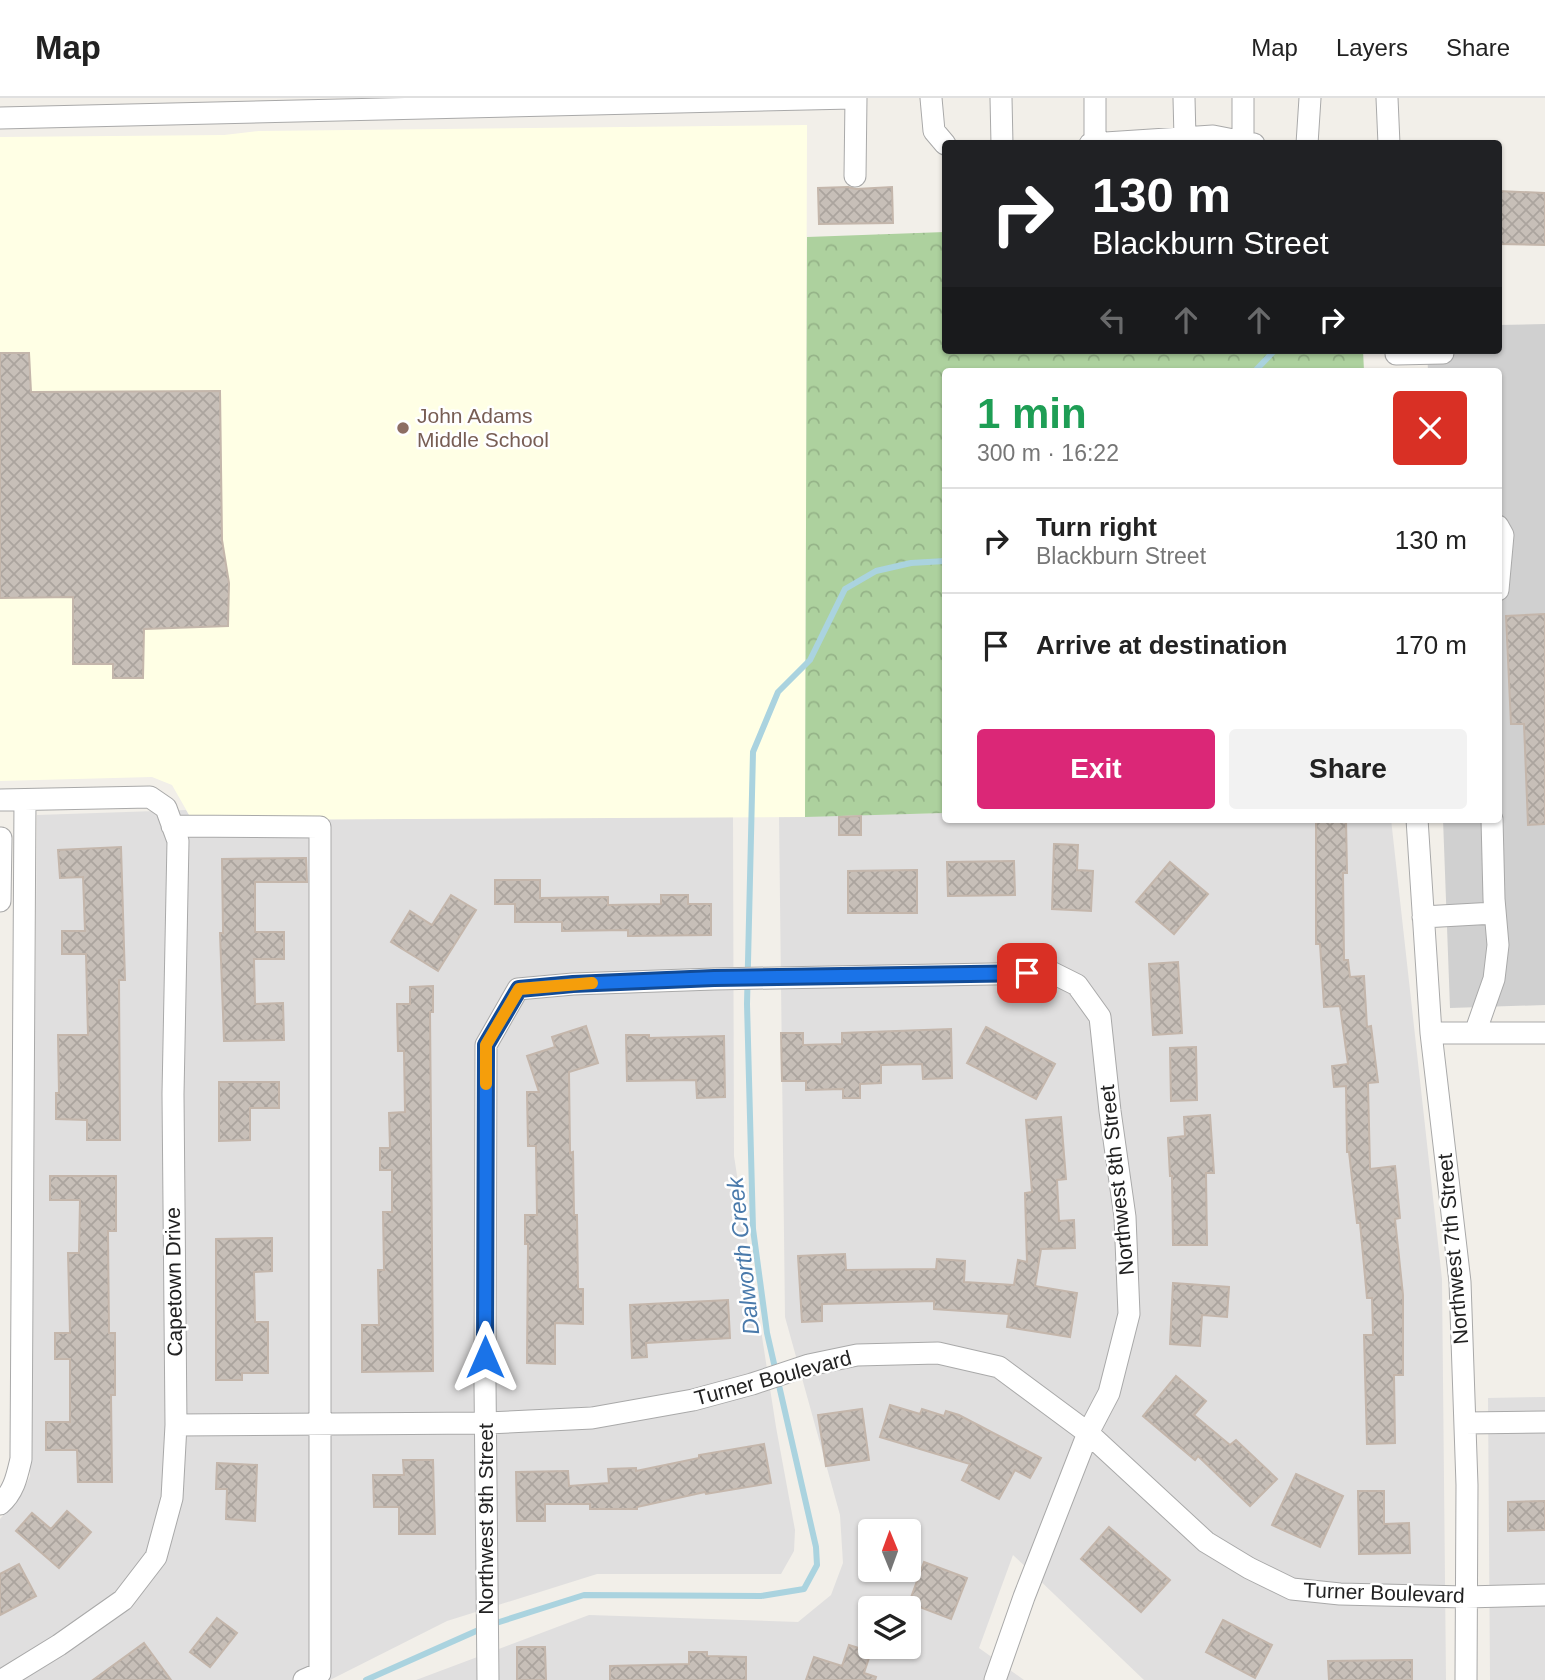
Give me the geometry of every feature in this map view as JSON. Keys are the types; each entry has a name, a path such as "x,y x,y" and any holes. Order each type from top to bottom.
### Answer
{"street":[{"path":"0,118 854,98 855,176"},
{"path":"931,98 934,131 942,140"},
{"path":"1001,98 1002,140"},
{"path":"1095,98 1096,140"},
{"path":"1184,98 1185,138"},
{"path":"1244,98 1248,140"},
{"path":"1307,140 1310,98"},
{"path":"1387,98 1388,140"},
{"path":"1149,140 1213,136 1236,140"},
{"path":"1396,358 1434,354"},
{"path":"0,800 149,797 169,817 320,827 320,1672 304,1680"},
{"path":"0,1504 16,1483 21,1459 26,800"},
{"path":"0,808 0,901"},
{"name":"Capetown Drive","path":"2,1680 59,1645 123,1600 156,1556 172,1498 176,1426 173,1094 178,841 169,817"},
{"name":"Northwest 7th Street","path":"1417,823 1431,1034 1460,1282 1465,1423 1466,1680"},
{"path":"1475,1033 1494,979 1498,945 1492,823"},
{"path":"1423,917 1495,913"},
{"name":"Northwest 8th Street","path":"519,989 714,978 1053,973 1077,985 1100,1017 1125,1217 1129,1314 1109,1393 1088,1433 995,1680"},
{"name":"Northwest 9th Street","path":"488,1670 486,1045 519,989"},
{"path":"1431,1034 1545,1033"},
{"name":"Turner Boulevard","path":"176,1426 486,1423 592,1418 693,1400 809,1365 857,1355 938,1353 999,1367 1088,1433 1206,1542 1249,1568 1292,1589 1340,1594 1465,1597 1545,1595"},
{"path":"1465,1423 1545,1422"}],"shaded area":[{"name":"John Adams Middle School","path":"807,125 805,817 192,820 172,785 152,777 0,781 0,137 224,135 259,131"},
{"path":"1545,324 1545,1005 1450,1008 1443,823 1502,823 1502,368 1428,368 1427,354 1502,354 1502,325"},
{"path":"186,810 192,820 733,817 734,1156 776,1427 795,1530 794,1551 781,1574 597,1574 447,1621 330,1680 0,1680 0,1519 22,1493 30,1476 37,815"},
{"path":"942,813 942,823 1391,823 1442,1279 1446,1680 1144,1680 1013,1555 979,1648 1024,1680 416,1680 589,1615 798,1622 831,1595 843,1563 840,1515 785,1317 779,817"},
{"path":"1545,1397 1545,1680 1490,1680 1488,1398"}],"green space":[{"path":"942,232 942,354 1363,354 1364,368 942,368 942,813 805,817 807,237"}],"building":[{"path":"892,187 893,223 819,224 818,188"},
{"path":"1502,191 1545,193 1545,245 1502,244"},
{"path":"0,353 29,353 31,392 220,391 222,540 229,583 228,626 144,629 143,678 113,678 113,664 73,664 73,597 0,598"},
{"path":"1545,614 1545,824 1528,825 1524,724 1511,724 1506,616"},
{"path":"861,816 861,835 839,835 839,817"},
{"path":"1316,823 1346,823 1347,873 1343,873 1344,960 1348,960 1350,977 1364,976 1367,1027 1371,1026 1378,1082 1368,1083 1370,1169 1395,1166 1400,1218 1395,1219 1403,1295 1403,1375 1394,1375 1395,1443 1367,1444 1364,1335 1373,1335 1372,1298 1367,1298 1360,1223 1357,1223 1347,1152 1346,1086 1334,1087 1332,1066 1348,1064 1340,1006 1324,1007 1320,944 1316,944"},
{"path":"1054,844 1078,845 1077,870 1093,871 1091,911 1052,909"},
{"path":"121,847 125,980 119,980 120,1140 87,1140 87,1120 56,1119 56,1093 59,1093 58,1035 88,1035 86,954 62,954 62,931 85,931 83,877 60,878 58,850"},
{"path":"306,858 307,882 255,882 255,932 284,932 284,959 254,959 255,1004 283,1003 284,1040 224,1041 220,933 223,933 222,859"},
{"path":"1014,861 1015,895 948,896 947,862"},
{"path":"1170,862 1208,894 1174,934 1136,902"},
{"path":"917,870 917,913 848,913 848,871"},
{"path":"495,880 540,880 540,898 608,897 608,905 661,904 661,895 688,895 688,904 711,904 711,935 628,936 628,930 562,931 562,922 515,922 515,904 495,904"},
{"path":"451,895 476,910 438,971 391,942 410,911 432,925"},
{"path":"1178,962 1182,1033 1153,1035 1149,964"},
{"path":"433,986 433,1012 430,1012 433,1371 362,1372 362,1325 379,1325 378,1270 384,1270 383,1212 392,1212 392,1170 380,1170 380,1148 390,1148 389,1113 405,1112 404,1051 398,1051 397,1004 410,1004 410,987"},
{"path":"586,1026 598,1063 569,1072 570,1153 573,1152 578,1289 583,1289 583,1324 555,1323 555,1364 527,1363 528,1244 525,1244 525,1215 537,1215 536,1146 528,1146 527,1092 539,1092 527,1056 555,1047 552,1037"},
{"path":"986,1027 1055,1064 1036,1099 967,1063"},
{"path":"951,1029 952,1078 923,1079 922,1064 881,1065 881,1083 860,1084 860,1098 843,1098 843,1089 806,1090 806,1081 782,1081 781,1033 803,1033 803,1045 842,1044 842,1033"},
{"path":"626,1035 649,1035 649,1038 724,1036 725,1097 697,1098 696,1080 627,1081"},
{"path":"1196,1047 1197,1100 1171,1101 1170,1048"},
{"path":"219,1082 279,1082 279,1108 250,1108 250,1140 219,1141"},
{"path":"1210,1115 1214,1173 1206,1173 1207,1245 1173,1245 1172,1176 1168,1138 1185,1136 1184,1117"},
{"path":"1061,1117 1066,1179 1057,1180 1059,1221 1074,1220 1075,1248 1041,1249 1035,1286 1077,1293 1070,1337 1007,1327 1009,1314 934,1309 934,1301 822,1304 822,1321 802,1322 798,1256 845,1254 846,1270 936,1269 937,1259 965,1261 964,1282 1014,1285 1018,1260 1027,1262 1025,1193 1032,1192 1026,1120"},
{"path":"50,1176 116,1176 116,1231 108,1231 109,1333 115,1333 115,1395 111,1395 112,1482 78,1482 77,1450 46,1450 46,1422 70,1422 70,1359 55,1359 55,1333 70,1333 68,1253 79,1253 80,1200 50,1200"},
{"path":"272,1238 272,1271 254,1272 255,1322 268,1322 268,1373 242,1373 242,1380 216,1380 216,1239"},
{"path":"1173,1283 1229,1287 1227,1317 1202,1315 1200,1346 1170,1344"},
{"path":"728,1300 730,1338 646,1343 647,1357 632,1358 630,1305"},
{"path":"1176,1376 1206,1401 1194,1415 1230,1445 1236,1440 1277,1479 1250,1506 1198,1456 1195,1460 1143,1416"},
{"path":"890,1405 920,1414 922,1409 944,1416 946,1411 959,1415 1041,1458 1030,1478 1015,1470 999,1499 962,1480 970,1464 880,1437"},
{"path":"862,1409 869,1460 826,1466 818,1415"},
{"path":"764,1444 771,1483 706,1494 705,1492 637,1509 590,1509 590,1504 545,1504 545,1521 517,1521 516,1472 568,1471 569,1486 609,1483 608,1469 636,1468 636,1471 699,1458 699,1455"},
{"path":"403,1460 433,1460 435,1534 399,1534 399,1507 374,1507 373,1475 404,1475"},
{"path":"217,1463 257,1465 255,1521 226,1519 227,1489 216,1489"},
{"path":"1296,1474 1343,1496 1320,1547 1272,1525"},
{"path":"1358,1491 1384,1491 1384,1524 1409,1523 1410,1553 1359,1554"},
{"path":"1545,1501 1545,1530 1508,1531 1508,1502"},
{"path":"67,1511 91,1532 59,1568 16,1531 32,1513 51,1529"},
{"path":"1109,1527 1170,1580 1141,1612 1081,1559"},
{"path":"924,1562 967,1578 951,1619 921,1608 921,1596 912,1596 917,1582 921,1582"},
{"path":"19,1564 36,1596 0,1615 0,1574"},
{"path":"217,1618 237,1633 210,1667 190,1652"},
{"path":"1223,1620 1272,1645 1255,1678 1206,1652"},
{"path":"144,1643 171,1680 93,1680"},
{"path":"849,1645 858,1648 858,1659 869,1659 864,1673 876,1677 875,1680 806,1680 814,1657 842,1666"},
{"path":"517,1647 545,1647 546,1680 517,1680"},
{"path":"689,1652 707,1652 707,1656 746,1657 746,1680 610,1680 610,1666 689,1664"},
{"path":"1412,1660 1412,1680 1329,1680 1328,1661"}],"waterway":[{"name":"Dalworth Creek","path":"1258,368 1271,354"},
{"name":"Dalworth Creek","path":"493,1624 584,1595 761,1596 804,1589 817,1565 816,1547 767,1333 753,1229 747,1004 753,752 778,692 810,660 845,589 876,571 911,563 942,561"},
{"name":"Dalworth Creek","path":"366,1680 483,1628"}],"slow traffic":[{"path":"486,1084 486,1045 519,989 592,983"}],"place":[{"name":"John Adams Middle School","path":"403,428"}],"route":[{"path":"485,1357 486,1045 519,989 714,978 1027,973"}]}
